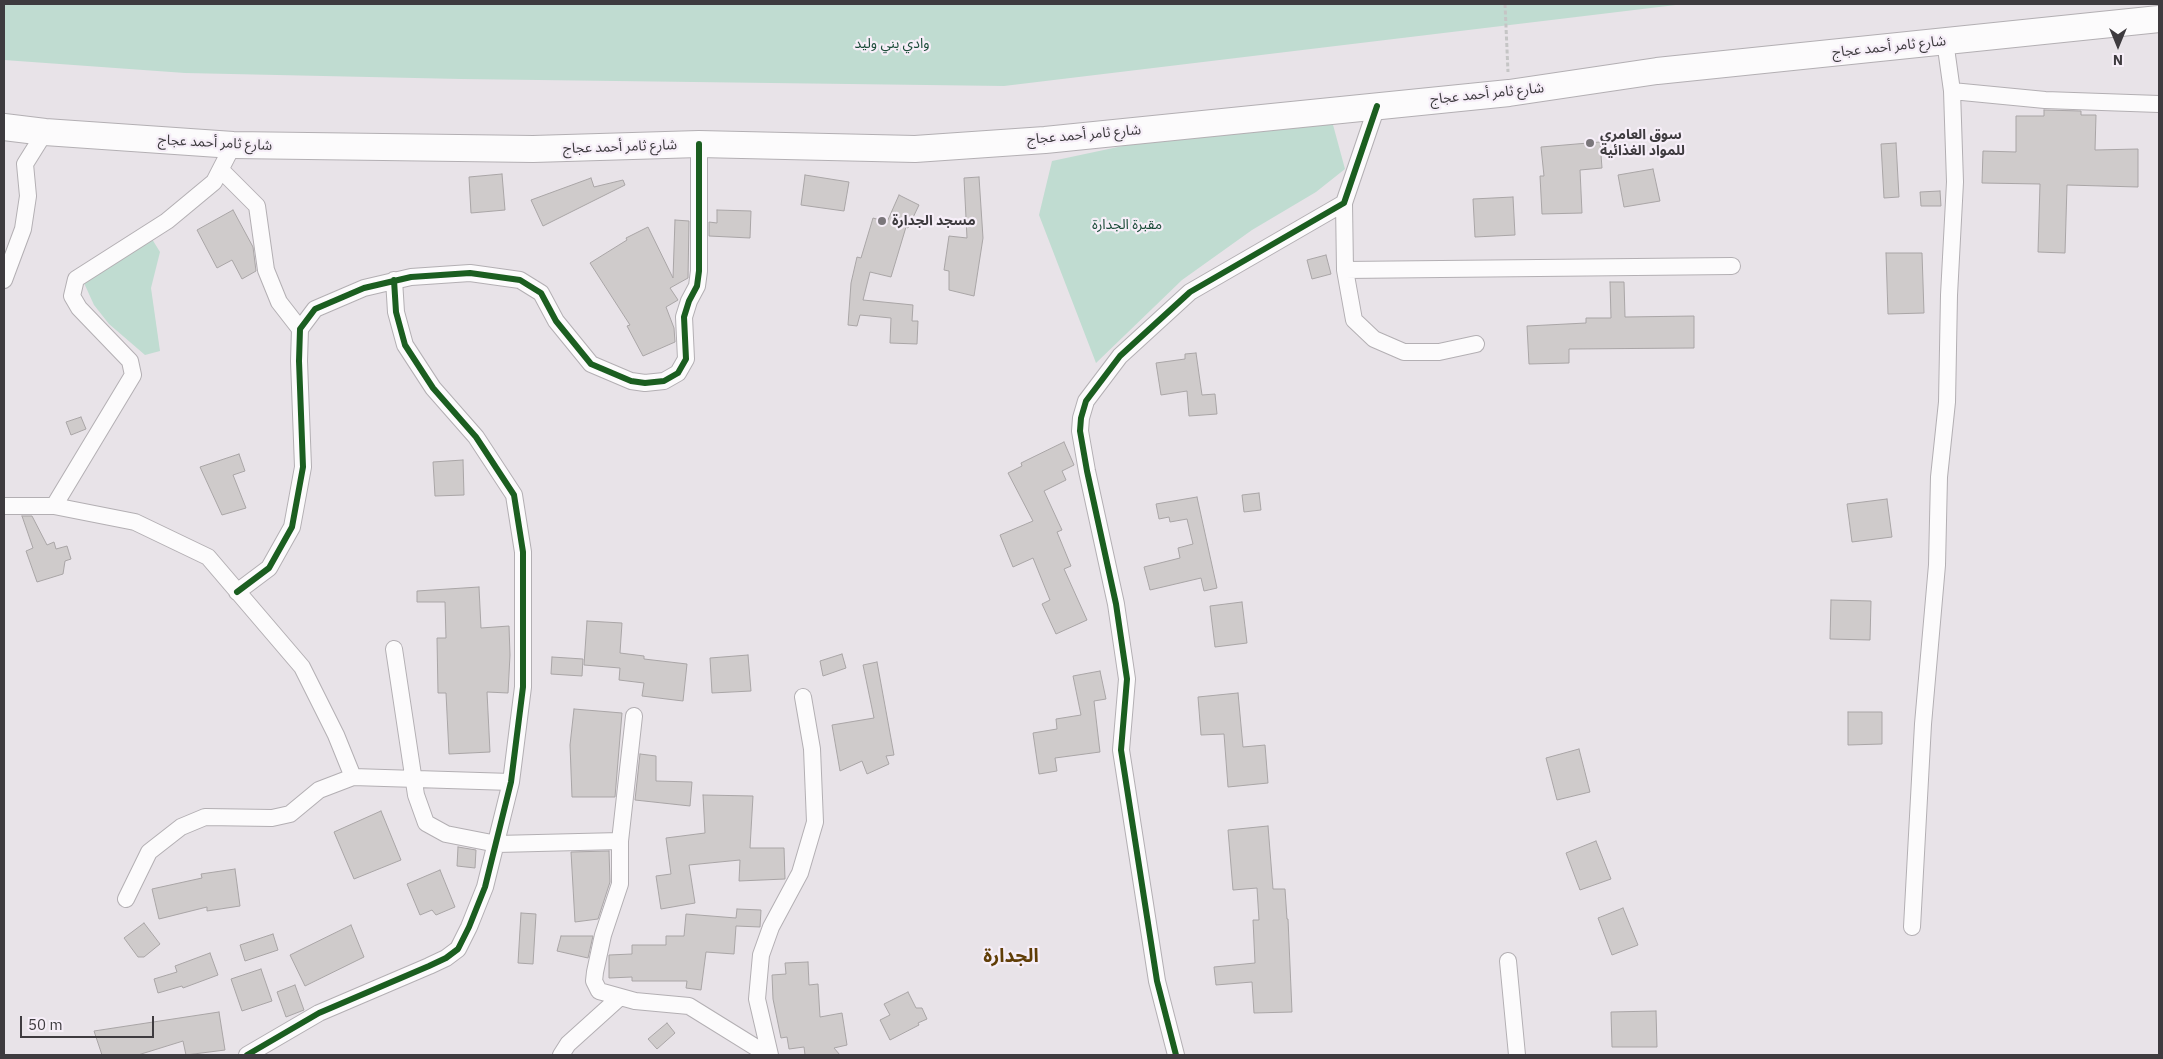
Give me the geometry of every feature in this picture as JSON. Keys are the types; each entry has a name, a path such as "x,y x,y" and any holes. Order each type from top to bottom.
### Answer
{"main road":[{"name":"شارع ثامر أحمد عجاج","path":"4,127 45,132 233,145 533,149 699,144 915,149 1045,140 1509,93 1657,71 2159,19"}],"street":[{"path":"1912,927 1923,724 1937,566 1939,477 1947,402 1948,295 1955,182 1952,91 1945,41"},
{"path":"1952,91 2045,100 2159,104"},
{"path":"1377,106 1344,203 1345,270 1354,320 1374,339 1404,352 1439,352 1476,344"},
{"path":"4,280 23,229 28,196 25,164 45,132"},
{"path":"237,592 269,568 292,527 303,467 299,361 300,329 315,309 364,288 411,276 470,273 520,280 541,293 556,321 591,364 630,381 645,383 664,381 678,373 686,359 684,317 689,301 697,286 700,271 699,144"},
{"path":"54,506 133,375 130,361 80,308 72,296 76,279 167,221 214,182 233,145"},
{"path":"221,170 257,206 266,270 279,302 300,329"},
{"path":"1176,1055 1157,981 1121,750 1127,679 1116,604 1087,471 1080,431 1081,418 1086,401 1120,356 1190,292 1344,203"},
{"path":"1345,270 1732,266"},
{"path":"247,1055 319,1013 429,966 446,958 458,949 476,911 497,844 511,782 523,686 523,552 514,495 476,437 433,388 405,345 396,312 394,280"},
{"path":"4,506 54,506 135,522 208,557 302,667 336,735 353,777"},
{"path":"394,649 416,795 426,823 446,834 497,844 620,841"},
{"path":"769,1055 757,999 761,955 771,927 800,873 815,822 812,749 803,697"},
{"path":"634,716 620,841 620,884 603,935 594,981 598,991 619,998 688,1006 769,1055"},
{"path":"126,899 149,852 181,827 205,817 272,818 290,814 319,790 353,777 511,782"},
{"path":"1508,962 1517,1055"},
{"path":"561,1055 568,1044 619,998"}],"path":[{"path":"1505,4 1509,93"}],"green space":[{"name":"وادي بني وليد","path":"4,4 1684,4 1004,86 461,79 185,73 4,60"},
{"name":"مقبرة الجدارة","path":"1332,121 1345,169 1316,192 1252,230 1182,280 1096,363 1039,215 1052,161 1198,130"},
{"path":"152,239 160,252 151,288 160,351 145,355 109,324 94,305 84,283"}],"building":[{"path":"2044,110 2081,111 2081,115 2096,115 2095,150 2138,149 2138,187 2067,185 2065,253 2038,252 2040,184 1982,183 1983,151 2016,152 2016,116 2044,116"},
{"path":"1600,142 1602,168 1580,170 1582,213 1542,214 1540,176 1544,176 1541,147"},
{"path":"1896,143 1899,197 1884,198 1881,144"},
{"path":"1653,169 1660,201 1624,207 1618,175"},
{"path":"502,174 505,210 471,213 469,177"},
{"path":"805,175 849,182 844,211 801,205"},
{"path":"979,177 983,238 974,296 949,290 949,271 944,270 949,236 967,238 964,178"},
{"path":"591,178 594,187 623,180 625,185 543,226 531,200"},
{"path":"1940,191 1941,206 1921,206 1920,192"},
{"path":"899,195 919,205 908,228 906,227 891,277 870,272 863,300 913,305 912,321 918,321 917,344 890,343 891,318 860,315 857,326 848,325 851,283 857,257 861,258 873,218 887,222"},
{"path":"1513,197 1515,235 1475,237 1473,199"},
{"path":"233,210 253,247 256,271 242,279 232,260 217,268 197,230"},
{"path":"717,210 751,211 750,238 709,236 709,222 717,223"},
{"path":"675,220 689,221 688,278 670,288 678,300 666,307 674,328 675,342 643,356 627,326 630,325 590,263 627,240 626,238 648,227 673,278"},
{"path":"1886,253 1922,253 1924,313 1888,314"},
{"path":"1326,255 1331,274 1312,279 1307,260"},
{"path":"1610,282 1624,282 1625,317 1694,316 1694,348 1569,349 1569,363 1529,364 1527,326 1586,323 1586,318 1611,318"},
{"path":"1196,353 1202,395 1215,394 1217,414 1189,416 1187,391 1161,395 1156,363 1185,359 1185,354"},
{"path":"81,417 86,429 71,435 66,422"},
{"path":"1064,442 1074,465 1062,471 1066,480 1044,491 1062,530 1057,532 1071,566 1064,569 1087,620 1056,634 1042,604 1050,600 1033,558 1013,567 1000,535 1033,521 1008,473 1022,466 1021,463"},
{"path":"239,454 245,471 233,475 246,508 222,515 200,467"},
{"path":"463,460 464,495 435,496 433,462"},
{"path":"1259,493 1261,510 1244,512 1242,495"},
{"path":"1197,497 1217,588 1204,591 1201,578 1150,590 1144,567 1180,558 1178,548 1193,544 1187,519 1170,522 1169,517 1159,519 1156,504"},
{"path":"1887,499 1892,537 1852,542 1847,504"},
{"path":"22,516 32,516 47,545 54,542 56,549 67,546 71,559 65,561 63,574 37,582 26,551 33,548"},
{"path":"479,587 481,628 509,626 508,693 487,692 490,752 449,754 446,693 438,693 437,638 446,638 445,602 417,602 417,591"},
{"path":"1831,600 1871,601 1870,640 1830,639"},
{"path":"1242,602 1247,643 1215,647 1210,606"},
{"path":"587,621 622,623 620,653 644,656 644,659 687,664 683,701 642,696 644,683 619,680 620,668 584,665"},
{"path":"842,654 846,668 823,676 820,661"},
{"path":"748,655 751,691 712,693 710,658"},
{"path":"552,657 583,659 582,676 551,674"},
{"path":"877,662 894,755 886,756 889,764 867,774 862,761 840,771 832,725 874,718 863,665"},
{"path":"1100,671 1106,699 1094,701 1100,752 1055,758 1057,771 1039,774 1033,733 1057,729 1056,719 1081,715 1073,676"},
{"path":"1238,693 1243,747 1265,745 1268,783 1228,787 1224,734 1201,735 1198,697"},
{"path":"574,709 622,713 615,797 572,797 570,745"},
{"path":"1848,712 1882,712 1882,744 1848,745"},
{"path":"1579,749 1590,792 1557,800 1546,758"},
{"path":"640,754 656,756 656,781 692,782 690,806 635,800"},
{"path":"703,795 753,796 750,848 784,848 785,879 739,881 740,860 689,865 695,903 661,909 656,876 671,874 666,838 705,833"},
{"path":"381,811 401,860 354,879 334,832"},
{"path":"1268,826 1273,889 1285,889 1292,1012 1254,1013 1252,982 1216,985 1214,967 1255,963 1253,920 1259,920 1257,888 1233,890 1228,830"},
{"path":"1596,841 1611,879 1580,890 1566,853"},
{"path":"458,847 476,850 475,868 457,866"},
{"path":"609,851 610,882 598,919 575,922 571,852"},
{"path":"235,869 240,906 207,911 207,907 159,919 152,889 202,878 201,874"},
{"path":"440,870 455,907 436,915 432,910 420,915 407,884"},
{"path":"1623,908 1638,945 1612,955 1598,918"},
{"path":"737,909 761,910 760,927 736,926 734,954 706,952 701,990 686,988 687,981 632,981 632,977 609,978 609,955 632,954 632,945 666,945 666,936 684,936 686,914 736,918"},
{"path":"521,913 536,914 533,964 518,963"},
{"path":"144,923 160,944 144,957 138,957 124,938"},
{"path":"351,925 364,957 305,986 290,955"},
{"path":"273,934 278,950 245,961 240,945"},
{"path":"561,936 593,936 588,958 557,951"},
{"path":"210,953 218,975 183,988 182,986 158,993 154,979 177,972 175,966"},
{"path":"808,962 809,985 818,984 820,1017 842,1013 847,1045 834,1048 840,1055 805,1055 804,1047 789,1049 787,1037 781,1038 773,999 772,975 786,974 785,963"},
{"path":"261,969 272,1001 242,1011 231,979"},
{"path":"295,985 304,1010 286,1017 277,992"},
{"path":"908,992 916,1008 922,1008 927,1019 890,1040 880,1020 890,1015 884,1004"},
{"path":"1656,1011 1657,1047 1612,1047 1611,1012"},
{"path":"219,1012 225,1050 186,1055 183,1041 138,1055 102,1055 94,1031"},
{"path":"667,1023 675,1033 657,1049 648,1039"}],"cycle path":[{"path":"1176,1055 1157,981 1121,750 1127,679 1116,604 1087,471 1080,431 1081,418 1086,401 1120,356 1190,292 1344,203 1377,106"},
{"path":"237,592 269,568 292,527 303,467 299,361 300,329 315,309 364,288 411,277 470,273 520,280 541,293 556,321 591,364 631,381 645,383 664,381 678,373 686,359 684,317 689,301 697,286 699,271 699,144"},
{"path":"247,1055 319,1013 429,966 446,958 458,949 485,887 511,782 523,687 523,552 514,495 476,437 433,388 405,345 396,312 394,280"}],"place":[{"name":"سوق العامري للمواد الغذائية","path":"1590,143"},
{"name":"مسجد الجدارة","path":"882,221"}],"district":[{"name":"الجدارة","path":"1011,957"}]}
